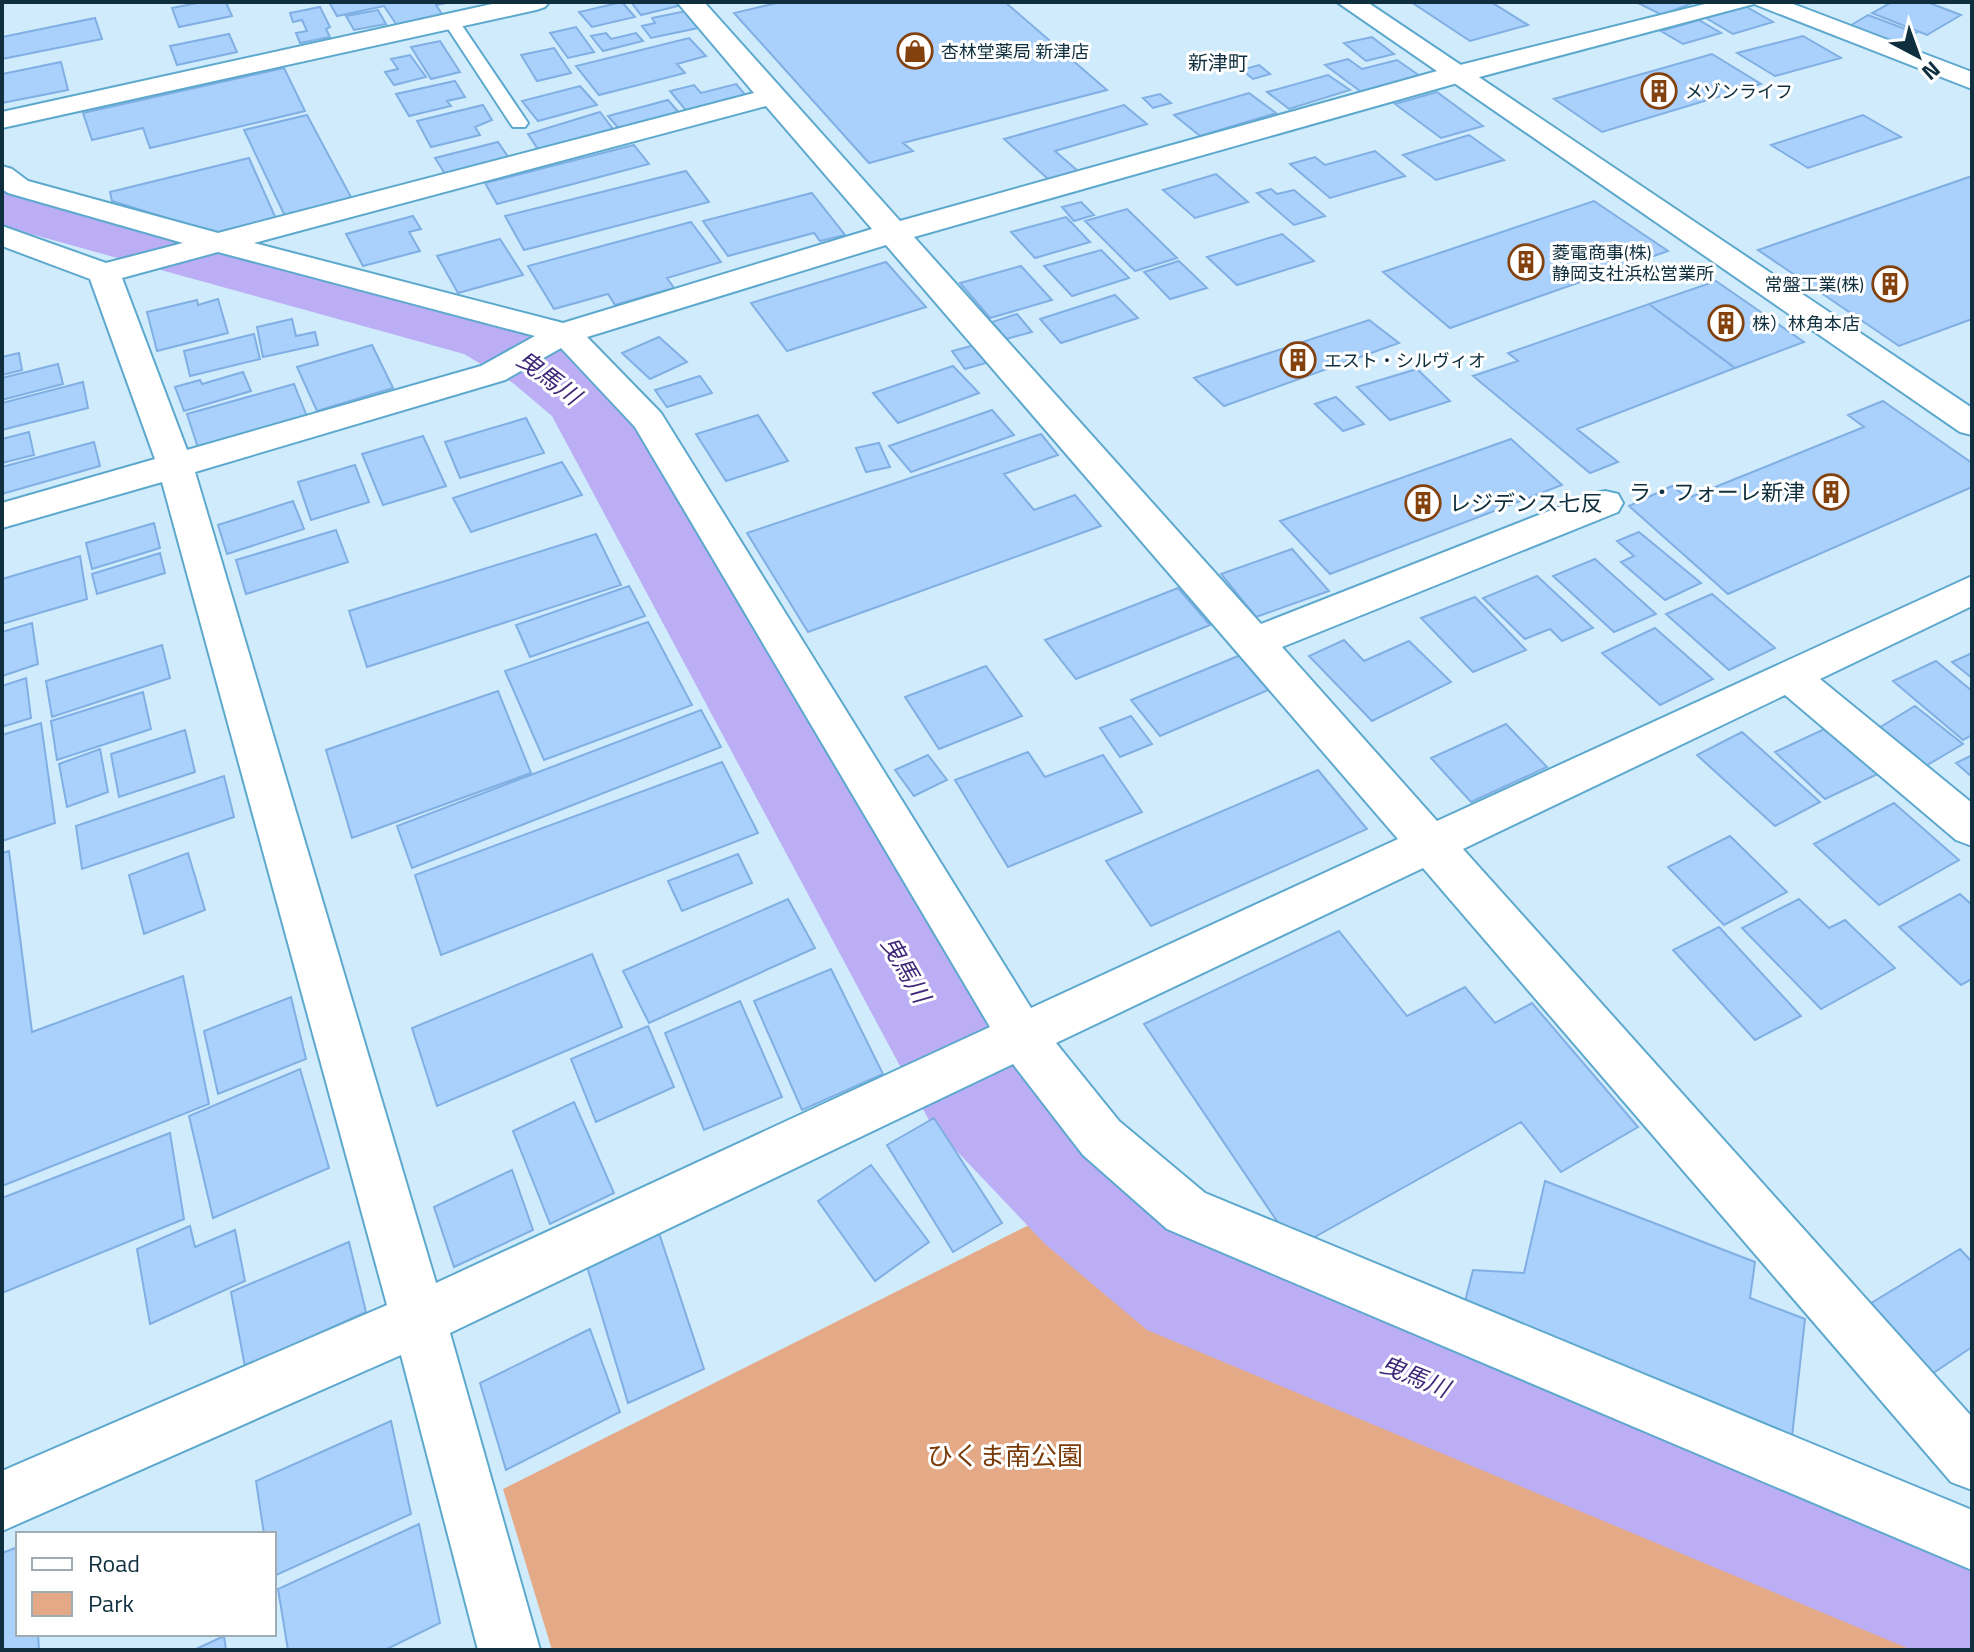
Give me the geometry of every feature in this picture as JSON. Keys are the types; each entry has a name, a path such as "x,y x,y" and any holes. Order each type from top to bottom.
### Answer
{"street":[{"path":"2,120 536,2"},
{"path":"690,2 1972,1461"},
{"path":"1350,2 1972,424"},
{"path":"2,516 493,373 555,338 893,233 1458,74 1743,2"},
{"path":"1765,2 1972,81"},
{"path":"2,235 120,268 773,96"},
{"path":"2,175 18,187 555,338 607,374 649,421 1007,1042 1101,1138 1186,1211 1972,1540"},
{"path":"120,268 419,1319 509,1650"},
{"path":"1254,643 1605,503"},
{"path":"2,1501 419,1319 941,1071 1432,845 1972,590"},
{"path":"1789,676 1972,828"}],"lane":[{"path":"451,21 519,123"}],"green space":[{"name":"ひくま南公園","path":"1033,1223 1109,1288 1953,1622 1912,1650 552,1650 503,1489"}],"building":[{"path":"202,2 226,2 232,16 179,27 172,8"},
{"path":"329,2 451,2 436,5 444,17 398,27 384,6 337,16"},
{"path":"622,2 635,17 592,27 579,12"},
{"path":"631,2 679,2 682,5 641,15"},
{"name":"杏林堂薬局 新津店","path":"781,2 1005,2 1107,90 903,143 913,151 869,163 734,13"},
{"path":"1411,2 1491,2 1528,25 1470,41"},
{"path":"1636,2 1695,2 1662,15"},
{"path":"1892,2 1927,2 1961,15 1927,35 1872,13"},
{"path":"1745,6 1773,22 1733,34 1706,18"},
{"path":"320,7 330,27 326,29 330,37 300,43 296,33 307,31 302,20 293,22 290,13"},
{"path":"378,10 386,24 354,30 346,16"},
{"path":"686,11 698,28 651,38 642,26 655,23 652,18"},
{"path":"1868,15 1916,33 1896,45 1848,27"},
{"path":"95,18 102,39 2,59 2,37"},
{"path":"1699,20 1721,33 1683,44 1661,31"},
{"path":"576,27 594,52 568,58 550,33"},
{"path":"606,33 611,39 636,33 643,41 603,51 591,36"},
{"path":"229,34 237,52 177,65 170,46"},
{"path":"1803,36 1841,58 1775,76 1737,53"},
{"path":"1372,37 1394,54 1366,61 1344,43"},
{"path":"689,38 706,56 677,64 685,73 599,95 576,66"},
{"path":"440,41 460,72 431,79 411,47"},
{"path":"554,48 571,73 537,81 521,55"},
{"name":"メゾンライフ","path":"1712,54 1761,84 1602,132 1554,99"},
{"path":"410,55 426,77 394,85 385,72 398,69 391,59"},
{"path":"1348,59 1362,69 1397,60 1423,78 1364,94 1325,65"},
{"path":"61,62 68,90 2,103 2,74"},
{"path":"1259,65 1270,74 1253,79 1242,70"},
{"path":"284,68 305,111 150,148 143,128 92,140 83,113"},
{"path":"1328,75 1350,90 1289,109 1267,92"},
{"path":"455,81 465,97 447,101 451,106 409,116 396,94"},
{"path":"736,84 748,98 688,113 670,91 694,85 701,93"},
{"path":"580,86 597,105 538,121 522,101"},
{"path":"1437,92 1483,126 1441,138 1395,104"},
{"path":"1249,93 1276,113 1200,136 1174,115"},
{"path":"1160,94 1171,103 1153,108 1143,98"},
{"path":"668,100 681,115 621,131 608,116"},
{"path":"483,105 492,120 475,127 480,135 431,147 417,121"},
{"path":"1124,105 1147,124 1055,151 1078,171 1049,180 1004,139"},
{"path":"600,112 613,129 591,135 595,141 541,154 528,134"},
{"path":"307,115 352,199 285,216 244,130"},
{"path":"1863,115 1901,137 1808,168 1771,145"},
{"path":"1469,135 1504,160 1436,180 1403,155"},
{"path":"498,142 511,161 447,177 435,158"},
{"path":"634,145 649,164 497,204 485,183"},
{"path":"1375,151 1405,176 1330,198 1290,164 1315,157 1325,165"},
{"path":"249,158 277,221 221,235 112,201 110,192"},
{"path":"686,171 709,202 524,250 505,216"},
{"path":"1216,174 1248,202 1195,218 1163,190"},
{"name":"常盤工業(株)","path":"1972,176 1972,319 1899,346 1758,250"},
{"path":"1271,189 1277,194 1294,190 1325,216 1294,225 1257,193"},
{"path":"812,193 845,235 820,241 814,233 728,256 703,221"},
{"name":"菱電商事(株) 静岡支社浜松営業所","path":"1594,201 1668,251 1450,328 1383,272"},
{"path":"1081,202 1094,215 1074,221 1062,207"},
{"path":"1127,209 1177,258 1135,271 1085,221"},
{"path":"413,216 421,229 409,232 420,251 363,266 346,234"},
{"path":"1066,217 1090,242 1035,258 1011,232"},
{"path":"691,222 721,262 667,278 674,288 615,305 608,294 554,309 528,266"},
{"path":"1282,234 1314,261 1237,285 1207,257"},
{"path":"500,239 523,275 458,293 437,256"},
{"path":"1101,250 1129,278 1072,296 1044,266"},
{"path":"1179,261 1207,288 1170,299 1144,272"},
{"path":"886,262 926,307 787,351 751,303"},
{"path":"1021,266 1052,300 990,318 960,283"},
{"name":"株）林角本店","path":"1716,281 1804,342 1735,368 1649,304"},
{"path":"1115,295 1138,318 1061,343 1040,319"},
{"path":"218,299 228,333 157,351 147,312 197,300 198,305"},
{"path":"1649,304 1735,368 1577,429 1618,462 1590,473 1473,376 1518,361 1508,353"},
{"path":"1017,314 1032,332 1006,339 992,322"},
{"path":"292,319 296,336 315,332 318,345 263,357 257,327"},
{"name":"エスト・シルヴィオ","path":"1369,320 1399,343 1224,406 1194,378"},
{"path":"254,334 260,359 190,376 184,351"},
{"path":"659,337 687,362 650,379 622,353"},
{"path":"372,345 393,388 317,411 297,367"},
{"path":"975,345 989,362 965,369 952,351"},
{"path":"19,353 22,370 2,375 2,357"},
{"path":"58,364 63,384 2,400 2,378"},
{"path":"953,366 979,393 898,423 873,393"},
{"path":"1417,369 1450,401 1390,420 1357,387"},
{"path":"243,372 251,391 184,411 175,387 200,380 202,384"},
{"path":"700,376 712,393 667,407 655,390"},
{"path":"83,382 88,408 2,430 2,403"},
{"path":"294,384 308,419 199,451 187,414"},
{"path":"1336,397 1364,424 1343,431 1315,404"},
{"name":"ラ・フォーレ新津","path":"1883,401 1972,463 1972,487 1728,594 1629,506 1672,486 1688,498 1864,427 1848,415"},
{"path":"992,410 1014,435 911,472 889,446"},
{"path":"758,415 788,461 726,481 696,434"},
{"path":"526,418 544,453 460,478 445,442"},
{"path":"29,432 34,455 2,463 2,439"},
{"path":"1041,434 1058,455 1004,474 1034,510 1075,495 1101,526 808,632 747,533"},
{"path":"423,436 446,486 383,505 362,454"},
{"name":"レジデンス七反","path":"1511,439 1562,485 1330,574 1280,521"},
{"path":"94,442 100,466 2,494 2,467"},
{"path":"879,443 890,467 866,472 856,448"},
{"path":"562,462 582,495 471,532 453,498"},
{"path":"355,465 369,502 311,520 298,482"},
{"path":"293,501 304,529 227,554 218,525"},
{"path":"154,523 160,548 92,569 86,543"},
{"path":"336,530 348,562 246,594 236,560"},
{"path":"1639,532 1701,583 1665,600 1621,562 1634,556 1617,541"},
{"path":"596,534 621,585 367,667 349,611"},
{"path":"1292,549 1329,591 1256,617 1221,574"},
{"path":"160,553 165,573 97,594 92,574"},
{"path":"80,556 87,599 2,624 2,579"},
{"path":"1595,559 1656,614 1614,632 1553,576"},
{"path":"1537,576 1593,628 1562,641 1550,629 1525,639 1483,598"},
{"path":"629,586 645,616 530,657 516,625"},
{"path":"1178,588 1210,625 1076,679 1045,640"},
{"path":"1712,594 1775,648 1729,670 1666,614"},
{"path":"1475,597 1526,650 1473,672 1421,618"},
{"path":"648,622 692,705 544,760 505,671"},
{"path":"32,623 38,664 2,676 2,632"},
{"path":"1655,628 1713,679 1660,705 1602,653"},
{"path":"1344,640 1364,661 1409,641 1451,682 1372,721 1309,656"},
{"path":"162,645 170,678 52,717 46,681"},
{"path":"1972,653 1972,678 1952,662"},
{"path":"1243,654 1273,688 1160,736 1131,700"},
{"path":"1936,661 1972,691 1972,735 1963,740 1893,681"},
{"path":"986,666 1022,716 939,749 905,697"},
{"path":"26,678 31,718 2,727 2,686"},
{"path":"498,691 531,773 352,838 326,750"},
{"path":"143,692 151,729 57,760 51,721"},
{"path":"1915,706 1963,744 1924,767 1877,729"},
{"path":"701,710 721,747 412,868 397,826"},
{"path":"1131,716 1152,744 1120,757 1100,728"},
{"path":"41,723 55,823 2,841 2,735"},
{"path":"1506,724 1547,767 1471,802 1431,758"},
{"path":"1831,726 1882,772 1825,799 1775,752"},
{"path":"185,730 195,772 119,797 111,754"},
{"path":"1742,732 1820,802 1775,826 1697,755"},
{"path":"100,749 108,792 67,807 59,764"},
{"path":"1028,752 1045,777 1103,755 1142,812 1008,867 955,780"},
{"path":"928,755 947,780 914,796 895,770"},
{"path":"1972,755 1972,777 1956,763"},
{"path":"722,762 758,833 441,955 415,875"},
{"path":"1318,770 1367,829 1151,926 1106,861"},
{"path":"224,776 234,817 82,869 76,826"},
{"path":"1894,803 1959,860 1879,905 1814,844"},
{"path":"1730,836 1787,892 1724,925 1668,867"},
{"path":"9,851 32,1032 183,976 209,1104 2,1186 2,853"},
{"path":"188,853 205,910 144,934 129,875"},
{"path":"738,854 752,883 682,911 668,881"},
{"path":"1960,894 1972,905 1972,979 1961,985 1899,927"},
{"path":"788,899 815,948 649,1023 623,971"},
{"path":"1799,899 1829,928 1845,920 1895,968 1821,1009 1742,928"},
{"path":"1719,927 1801,1016 1755,1040 1673,950"},
{"path":"1339,931 1407,1016 1465,987 1495,1023 1532,1003 1638,1127 1561,1172 1521,1122 1295,1248 1144,1024"},
{"path":"592,954 622,1027 437,1106 412,1028"},
{"path":"831,969 883,1074 802,1110 754,1001"},
{"path":"291,997 306,1059 218,1094 204,1031"},
{"path":"740,1001 782,1097 704,1130 665,1033"},
{"path":"648,1026 674,1087 596,1122 571,1059"},
{"path":"300,1069 329,1168 213,1218 189,1116"},
{"path":"574,1102 614,1193 550,1224 513,1131"},
{"path":"934,1118 1002,1223 953,1252 887,1145"},
{"path":"170,1133 184,1219 2,1293 2,1198"},
{"path":"871,1165 929,1242 875,1281 818,1201"},
{"path":"512,1170 533,1230 454,1267 434,1207"},
{"path":"1545,1181 1755,1262 1750,1298 1805,1319 1791,1446 1462,1313 1473,1270 1524,1273"},
{"path":"190,1226 195,1247 235,1230 245,1281 150,1324 137,1249"},
{"path":"659,1233 704,1369 628,1403 586,1263"},
{"path":"349,1242 366,1312 245,1367 231,1292"},
{"path":"1960,1249 1972,1262 1972,1347 1929,1376 1868,1305"},
{"path":"590,1329 620,1412 506,1470 480,1383"},
{"path":"391,1421 411,1514 276,1575 276,1532 264,1532 256,1481"},
{"path":"419,1524 440,1623 385,1650 288,1650 278,1589"},
{"path":"16,1548 16,1636 38,1636 39,1650 2,1650 2,1553"},
{"path":"224,1636 226,1650 194,1650"}],"waterway":[{"name":"曳馬川","path":"2,204 492,337 541,366 585,402 973,1086 1089,1202 1192,1285 1972,1602"}],"place":[{"name":"杏林堂薬局 新津店","path":"915,51"},
{"name":"メゾンライフ","path":"1659,91"},
{"name":"菱電商事(株) 静岡支社浜松営業所","path":"1526,262"},
{"name":"常盤工業(株)","path":"1890,284"},
{"name":"株）林角本店","path":"1726,323"},
{"name":"エスト・シルヴィオ","path":"1298,360"},
{"name":"ラ・フォーレ新津","path":"1831,492"},
{"name":"レジデンス七反","path":"1423,503"}],"district":[{"name":"新津町","path":"1218,62"}]}
